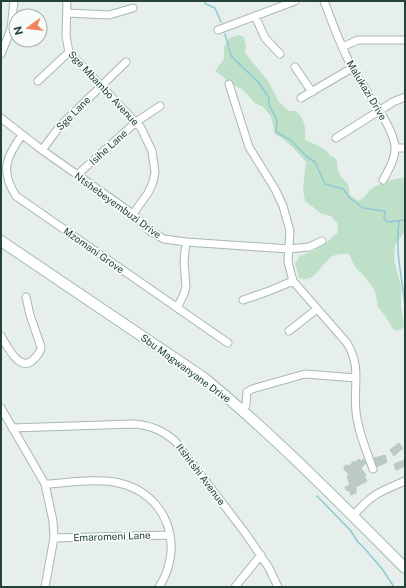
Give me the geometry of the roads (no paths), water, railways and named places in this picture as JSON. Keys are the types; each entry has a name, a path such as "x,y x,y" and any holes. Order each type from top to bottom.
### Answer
{"main road":[{"name":"Sbu Magwanyane Drive","path":"1,241 204,378 243,412 353,516 405,568"}],"street":[{"path":"1,54 11,29 14,1"},
{"name":"Sge Mbambo Avenue","path":"67,1 66,36 69,52 136,122 146,136 152,151 155,172 148,193 133,214"},
{"path":"218,30 295,1"},
{"name":"Malukazi Drive","path":"324,1 352,68 392,134 395,148"},
{"path":"67,13 109,15 133,8"},
{"path":"256,16 265,38 280,54"},
{"path":"342,47 358,40 405,40"},
{"path":"38,81 69,52"},
{"name":"Sge Lane","path":"42,150 60,126 126,62"},
{"path":"295,67 312,92"},
{"path":"301,98 352,68"},
{"path":"229,84 249,147 284,206 290,231 288,262 293,281 350,348 356,366 357,420 373,469"},
{"path":"336,138 393,102 405,97"},
{"name":"Isihe Lane","path":"77,175 136,122 160,106"},
{"name":"Ntshebeyembuzi Drive","path":"1,118 42,150 133,214 150,231 158,236 172,241 289,249 309,247 322,241"},
{"name":"Mzomani Grove","path":"22,135 11,150 3,168 10,188 16,196 228,343"},
{"path":"383,180 391,164 395,148 405,148"},
{"path":"177,308 186,287 184,261 186,242"},
{"path":"243,300 269,292 293,281"},
{"path":"1,336 21,363 29,363 41,351 26,297"},
{"path":"289,331 317,309"},
{"path":"243,412 246,405 247,392 252,388 305,374 356,378"},
{"path":"1,408 45,484 53,521 54,538 45,587"},
{"name":"Itshitshi Avenue","path":"12,428 133,424 146,425 167,434 175,441 261,555 270,568 278,587"},
{"path":"45,484 107,481 131,486 143,492 150,498 160,510 167,522 172,547 171,560 167,573 159,587"},
{"path":"353,516 365,502 375,494 405,481"},
{"name":"Emaromeni Lane","path":"54,538 170,535"},
{"path":"235,587 261,555"}],"waterway":[{"path":"204,1 206,4 215,8 221,22"},
{"path":"225,34 231,56 259,83 269,98 269,105 277,120 276,132 292,141 307,157 315,162 325,184 343,189 350,198 363,208 385,211 384,219 388,222 405,220"},
{"path":"399,222 398,254 405,306"},
{"path":"317,496 350,530 358,542 383,570 394,587"}]}
